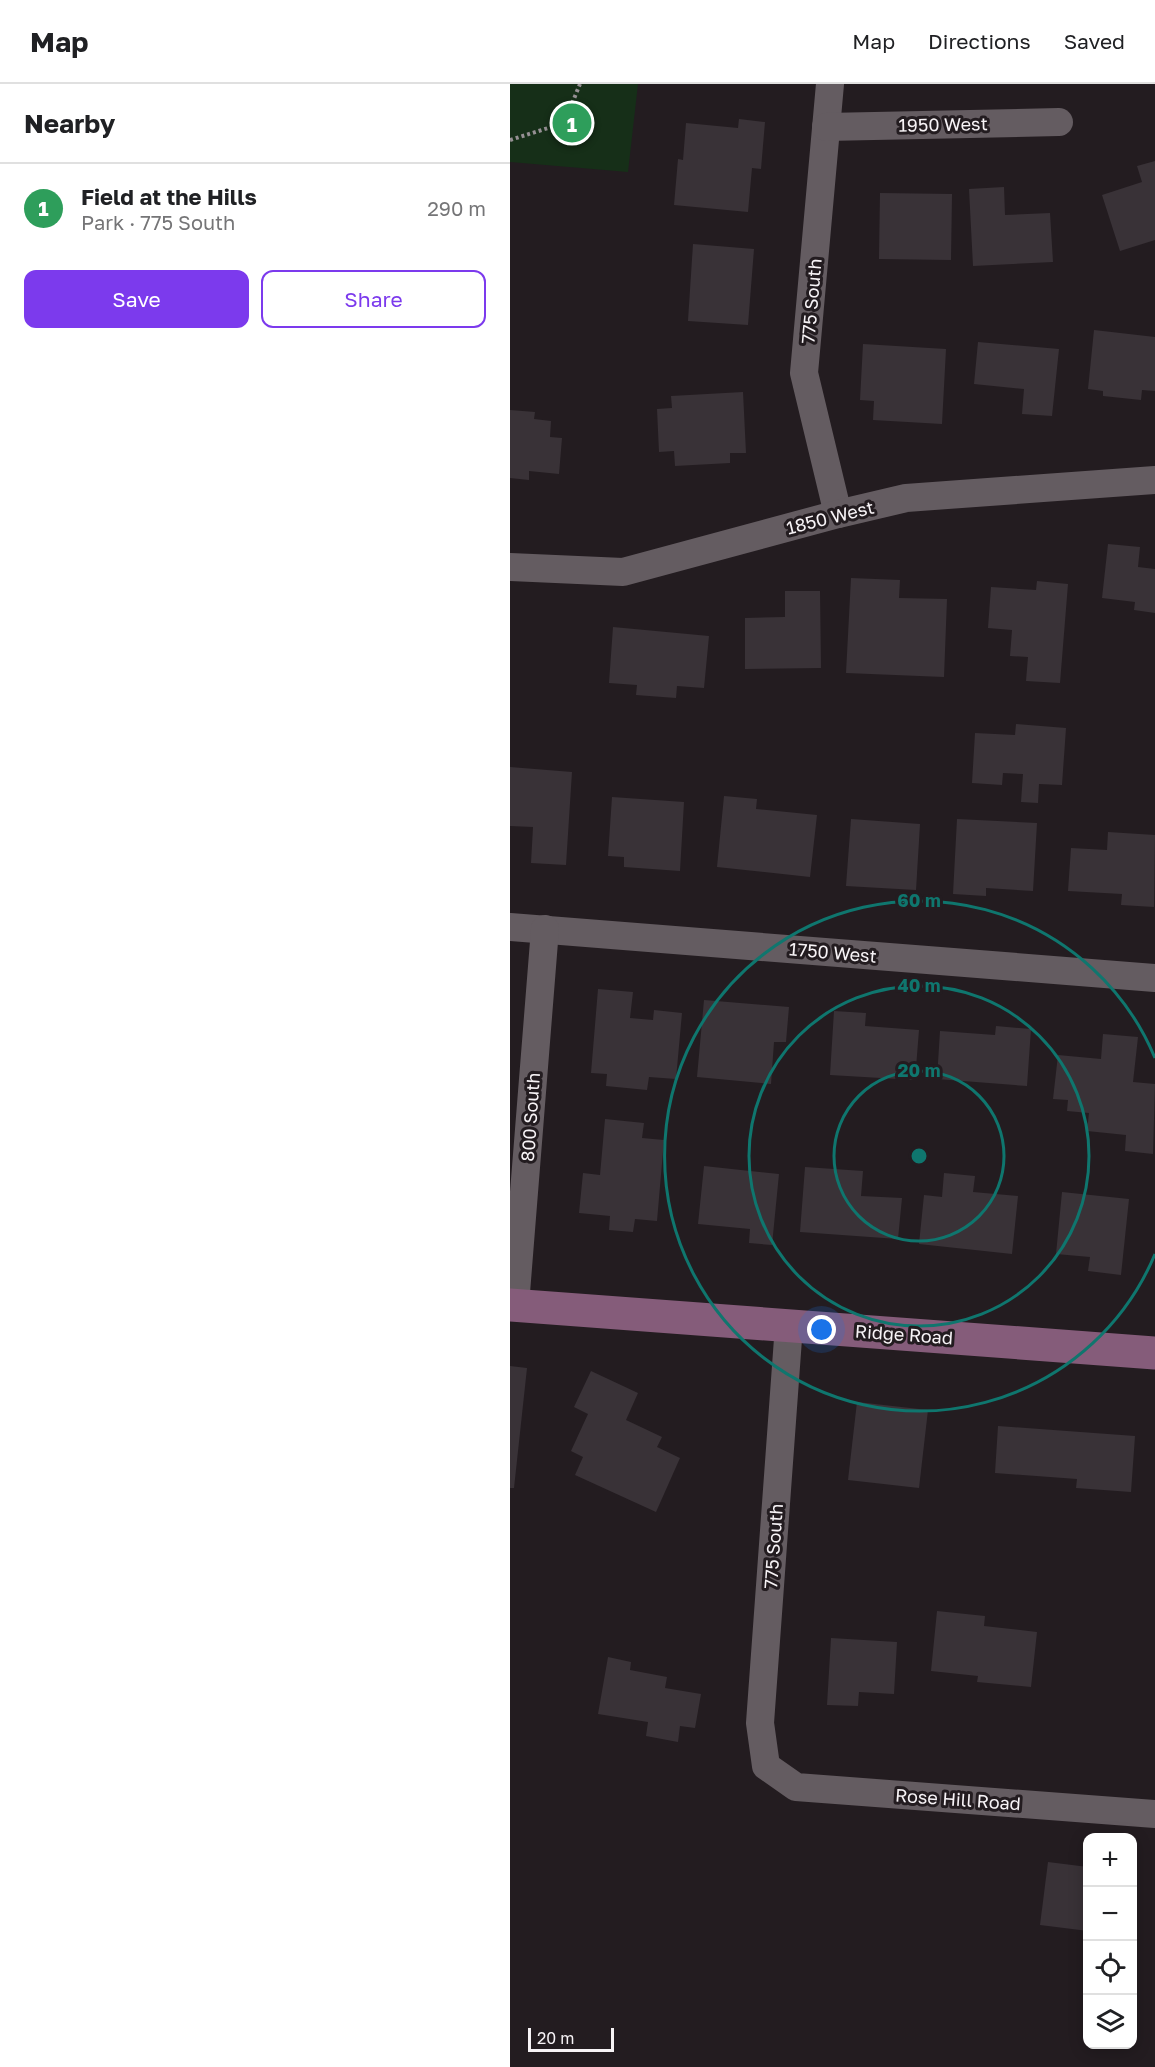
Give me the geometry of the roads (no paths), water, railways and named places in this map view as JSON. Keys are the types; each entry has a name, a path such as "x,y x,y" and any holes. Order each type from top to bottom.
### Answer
{"street":[{"name":"775 South","path":"830,84 804,373 838,514"},
{"name":"1950 West","path":"826,127 1059,122"},
{"name":"1850 West","path":"510,567 623,572 906,498 1155,480"},
{"name":"1750 West","path":"510,927 1155,978"},
{"name":"800 South","path":"513,1305 545,929"},
{"name":"Ridge Road","path":"513,1305 1155,1353"},
{"name":"775 South","path":"766,1766 760,1723 789,1325"},
{"name":"Rose Hill Road","path":"766,1766 796,1787 1155,1814"}],"place":[{"name":"Field at the Hills","path":"572,123"}]}
